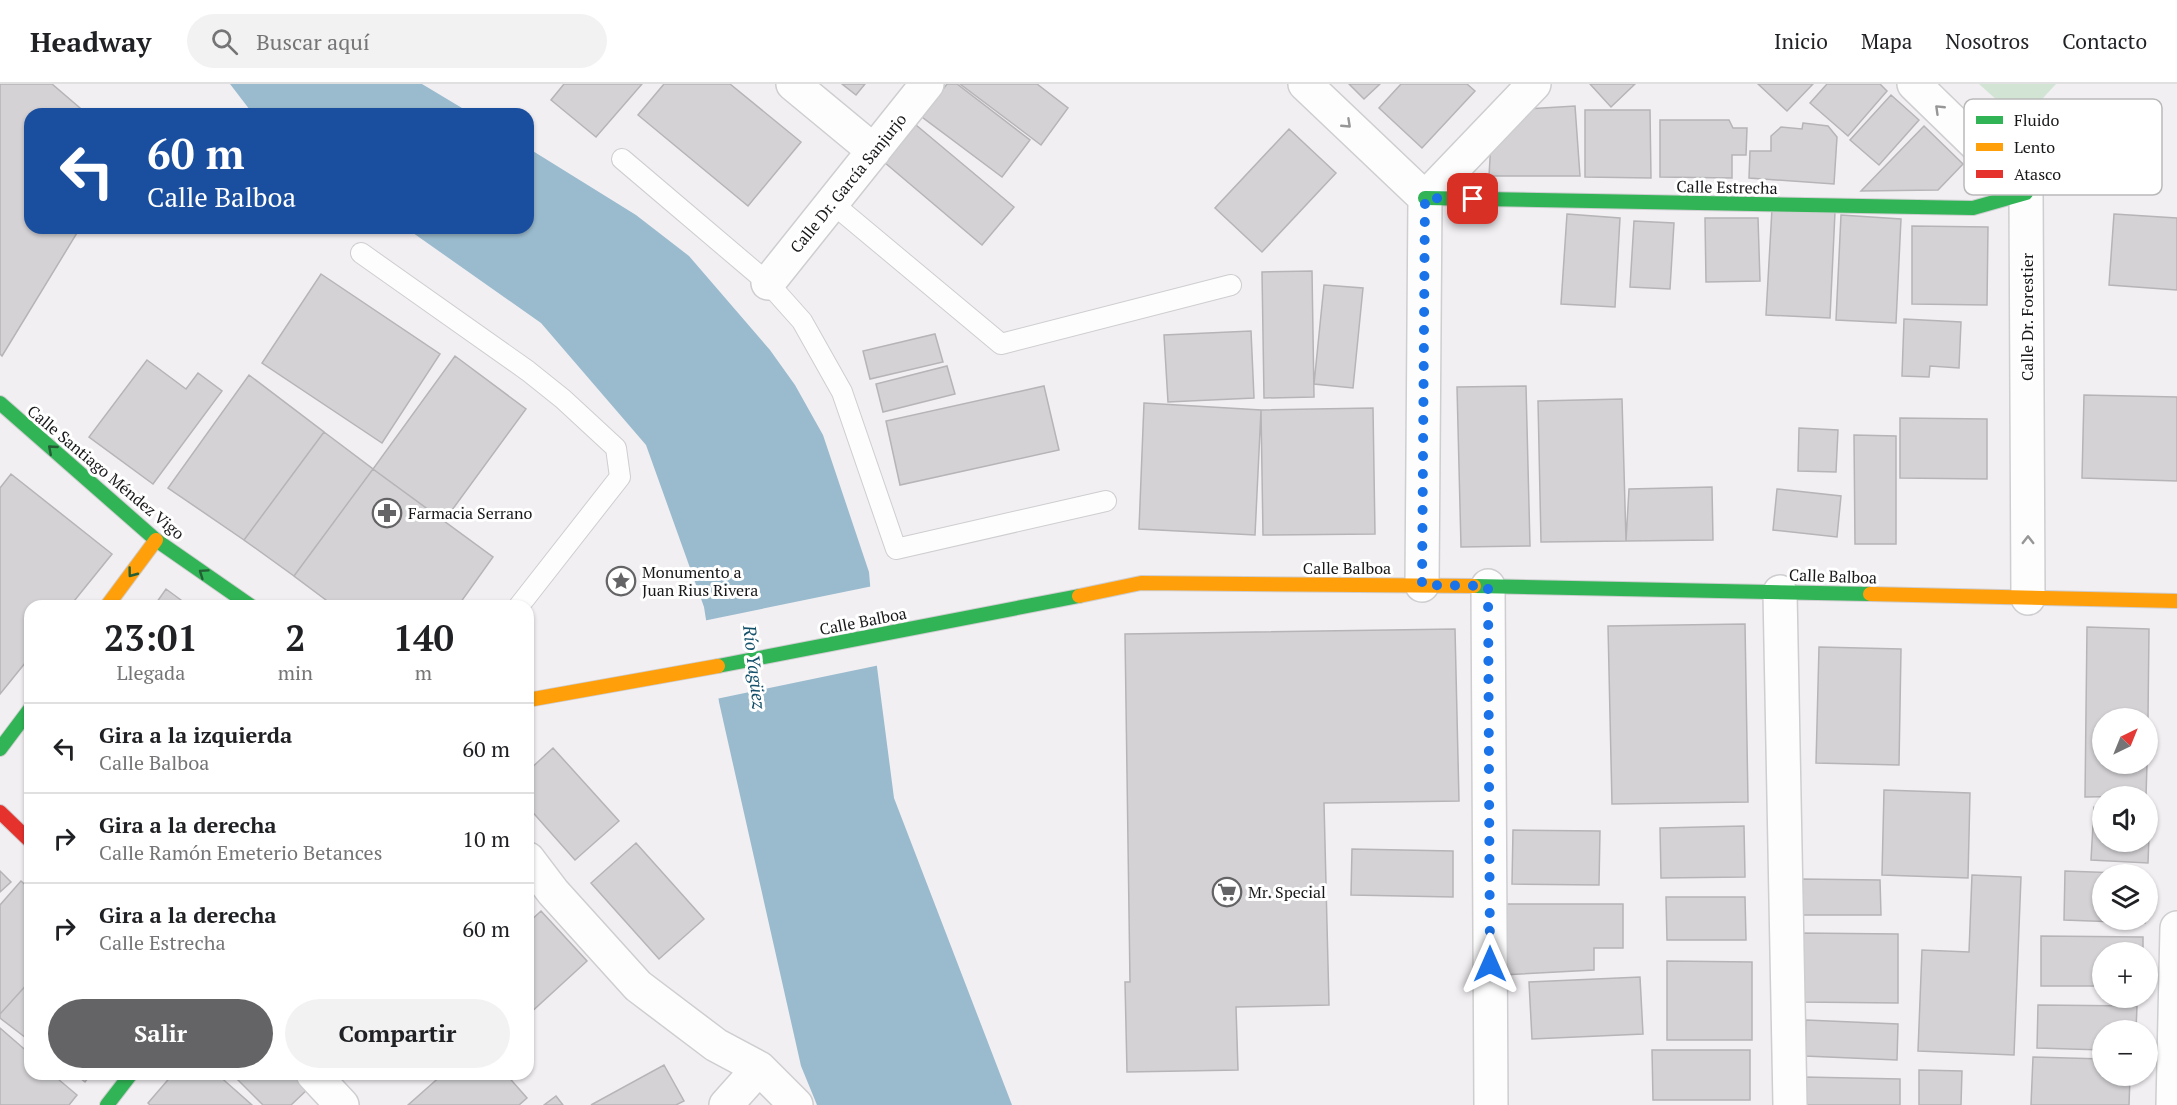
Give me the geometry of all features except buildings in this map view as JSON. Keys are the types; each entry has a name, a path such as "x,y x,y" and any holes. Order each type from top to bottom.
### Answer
{"main road":[{"name":"Calle Estrecha","path":"1425,198 1973,208 2016,195"},
{"name":"Calle Santiago Méndez Vigo","path":"0,404 156,540 242,600"},
{"path":"111,600 156,540"},
{"name":"Calle Balboa","path":"534,699 1005,611 1141,583 1780,591 2177,601"},
{"path":"0,749 24,717"},
{"path":"0,812 24,836"},
{"path":"107,1105 126,1080"}],"street":[{"path":"794,84 874,151"},
{"name":"Calle Dr. García Sanjurjo","path":"768,283 927,84"},
{"path":"1305,84 1425,198"},
{"path":"1422,585 1425,198 1534,84"},
{"path":"1914,84 1964,132"},
{"name":"Calle Dr. Forestier","path":"2026,195 2028,598"},
{"path":"1488,586 1491,1105"},
{"path":"1780,591 1790,1105"},
{"path":"534,867 553,892 638,986 716,1045 759,1068 796,1105"},
{"path":"2173,1105 2177,928"},
{"path":"726,1105 759,1068"},
{"path":"319,1080 342,1105"}],"lane":[{"path":"622,159 768,283 802,321 842,392 896,549 1106,501"},
{"path":"832,203 1001,344 1231,285"},
{"path":"361,253 528,371 564,399 616,448 620,477 524,600"}],"green space":[{"path":"1979,84 2056,84 2042,99 1996,99"}],"water":[{"path":"230,84 422,84 462,108 248,108"},
{"name":"Río Yagüez","path":"534,152 636,215 689,256 770,350 795,385 823,435 869,572 877,667 894,798 1012,1105 817,1105 801,1066 719,702 704,607 646,445 541,323 415,234 534,234"}],"pier":[{"path":"873,586 880,665 716,699 703,621"}],"traffic: fast":[{"path":"1425,198 1973,208 2019,195"},
{"path":"0,403 156,540 242,600"},
{"path":"1474,586 1870,594"},
{"path":"718,666 1079,596"},
{"path":"0,749 24,717"},
{"path":"107,1105 126,1080"}],"traffic: slow":[{"path":"111,600 156,540"},
{"path":"1079,596 1141,583 1474,586"},
{"path":"1870,594 2177,601"},
{"path":"534,699 718,666"}],"traffic: jam":[{"path":"0,812 24,835"}],"place":[{"name":"Farmacia Serrano","path":"387,513"},
{"name":"Monumento a Juan Rius Rivera","path":"621,581"},
{"name":"Mr. Special","path":"1227,892"}],"route":[{"path":"1473,199 1425,198 1422,585 1488,586 1490,964"}]}
